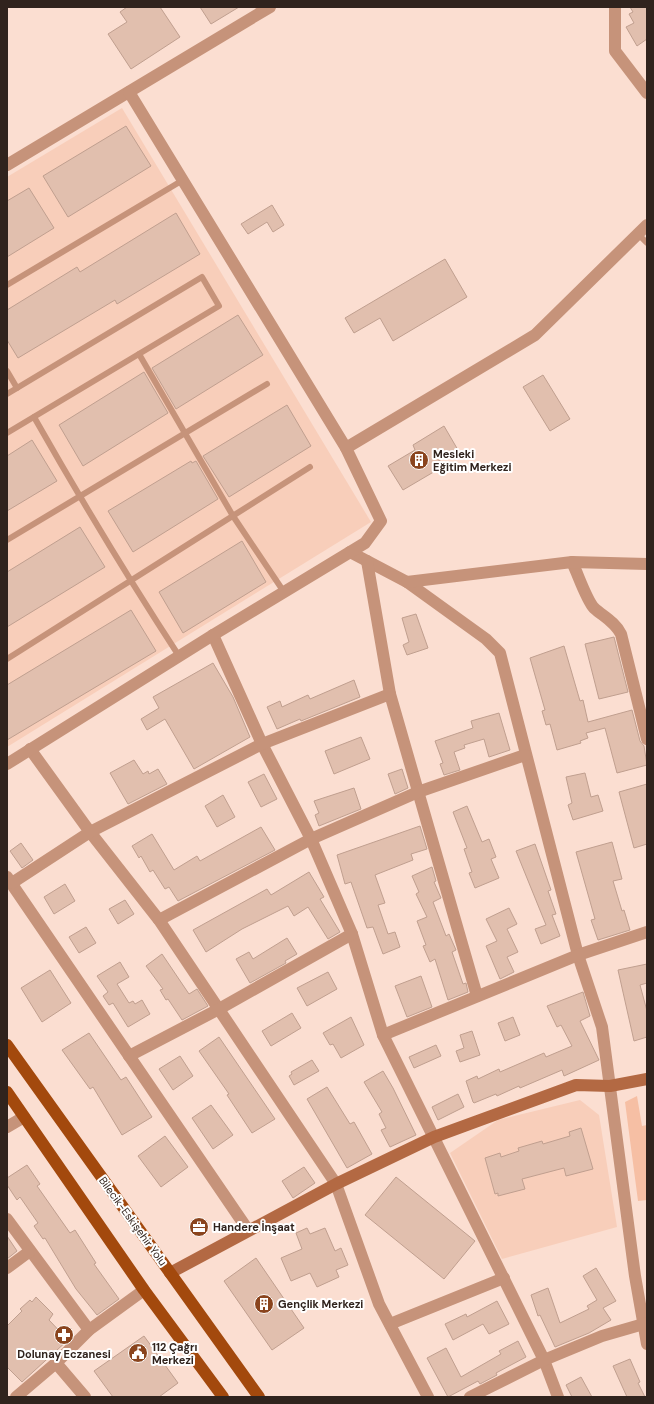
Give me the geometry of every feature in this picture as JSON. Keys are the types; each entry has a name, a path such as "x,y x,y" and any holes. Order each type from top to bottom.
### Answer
{"main road":[{"name":"Bilecik-Eskişehir Yolu","path":"7,1045 259,1397"},
{"path":"7,1092 144,1290 223,1397"}],"street":[{"path":"7,166 270,7"},
{"path":"615,7 615,51 647,93"},
{"path":"7,764 213,635 365,543 381,521 346,448 129,92"},
{"path":"346,448 535,334 647,225"},
{"path":"350,552 407,582 486,639 500,653 525,755 578,955 602,1027 647,1344"},
{"path":"367,561 390,694 478,996"},
{"path":"407,582 572,562 647,564"},
{"path":"572,562 588,600 595,608 617,626 621,634 647,739"},
{"path":"213,635 262,744 311,840 352,934 383,1035 544,1360 558,1397"},
{"path":"248,1230 9,880 90,832 262,744 390,694"},
{"path":"30,749 90,832 158,920 220,1009 336,1184 379,1304 428,1397"},
{"path":"158,920 311,840 418,792 525,755"},
{"path":"383,1035 578,955 647,932"},
{"path":"129,1056 220,1009 352,934"},
{"path":"170,1273 336,1184 434,1137 576,1085 610,1086 647,1079"},
{"path":"7,1127 24,1117"},
{"path":"7,1219 89,1330"},
{"path":"7,1268 30,1251"},
{"path":"390,1324 504,1278"},
{"path":"16,1397 56,1363 89,1330 144,1290"},
{"path":"470,1397 544,1360 602,1336 645,1323"},
{"path":"56,1363 84,1397"}],"lane":[{"path":"7,285 183,180"},
{"path":"638,234 647,243"},
{"path":"7,394 202,277 219,306 7,433"},
{"path":"139,354 233,516 284,592"},
{"path":"7,371 17,388"},
{"path":"7,540 267,384"},
{"path":"34,417 79,496 131,582 179,656"},
{"path":"7,659 131,582 310,467"}],"shaded area":[{"path":"122,108 371,522 7,747 7,177"},
{"path":"637,1096 642,1126 647,1125 647,1200 638,1201 625,1102"},
{"path":"580,1100 599,1115 617,1227 502,1259 450,1153 498,1120"}],"building":[{"path":"127,7 160,7 180,37 131,69 108,34 127,22 120,12"},
{"path":"200,7 239,7 211,24"},
{"path":"630,7 647,7 647,39 637,46 626,27 634,23 629,14 633,12"},
{"path":"126,126 151,166 68,217 43,176"},
{"path":"29,188 54,228 7,257 7,201"},
{"path":"272,205 284,225 273,232 267,222 248,234 241,224"},
{"path":"176,213 200,254 117,304 115,300 18,358 7,340 7,310 77,267 80,272"},
{"path":"445,259 467,297 393,341 380,318 354,333 345,318"},
{"path":"238,315 263,355 176,409 152,368"},
{"path":"144,372 168,413 83,466 59,425"},
{"path":"543,375 570,419 550,431 523,387"},
{"path":"287,405 311,446 229,497 203,456"},
{"name":"Mesleki Eğitim Merkezi","path":"444,426 458,450 433,464 437,470 403,490 388,466 415,450 413,445"},
{"path":"32,440 57,481 7,511 7,456"},
{"path":"191,461 192,463 196,461 218,499 133,552 108,511"},
{"path":"80,527 105,567 7,627 7,572"},
{"path":"242,541 266,582 183,633 159,592"},
{"path":"131,610 156,651 7,740 7,685"},
{"path":"416,614 428,648 407,655 403,645 409,642 402,618"},
{"path":"614,637 628,692 599,699 585,644"},
{"path":"564,646 580,701 583,700 588,722 632,710 640,741 644,746 647,765 617,773 605,728 586,733 588,738 580,741 581,743 557,750 550,724 546,725 542,711 545,710 530,658"},
{"path":"213,663 233,697 250,737 194,769 165,719 147,730 141,719 159,708 153,697"},
{"path":"354,680 360,697 277,729 267,707 280,701 282,707 308,695 310,699"},
{"path":"499,713 510,750 489,757 484,739 464,745 465,748 454,752 460,770 444,775 440,764 443,763 435,741 473,728 471,721"},
{"path":"361,737 370,759 334,774 325,751"},
{"path":"134,760 143,774 148,771 149,774 158,769 167,784 128,804 110,773"},
{"path":"402,769 408,788 395,794 388,774"},
{"path":"585,773 591,797 598,795 603,811 573,820 568,805 572,803 566,777"},
{"path":"264,774 277,799 261,807 248,782"},
{"path":"647,784 647,844 634,848 619,792"},
{"path":"354,788 361,809 319,826 315,815 319,813 314,801"},
{"path":"223,795 235,817 217,827 205,806"},
{"path":"467,806 482,842 489,839 496,857 491,859 499,878 475,888 469,873 472,872 464,849 467,848 453,812"},
{"path":"420,826 427,849 411,854 413,860 375,875 385,903 378,905 388,934 395,932 400,947 383,954 373,927 367,928 351,882 345,884 337,855"},
{"path":"261,827 275,850 178,901 169,887 165,889 153,870 150,872 141,856 139,858 132,846 152,834 174,870 197,856 200,861"},
{"path":"612,842 622,879 613,881 622,911 624,910 630,930 598,940 591,920 595,919 576,852"},
{"path":"21,843 33,860 22,868 10,851"},
{"path":"535,844 551,890 548,891 556,914 552,915 560,936 541,944 535,929 546,925 516,851"},
{"path":"432,867 436,881 434,882 441,898 433,902 446,936 449,934 456,950 452,952 463,984 466,983 468,992 448,1000 435,959 430,962 423,946 426,945 417,921 427,917 416,894 419,892 412,876"},
{"path":"309,872 324,897 320,899 340,932 328,939 308,907 294,916 288,906 242,929 206,952 193,930 267,889 271,895"},
{"path":"65,884 75,901 54,914 44,897"},
{"path":"125,900 134,914 118,924 109,909"},
{"path":"509,908 517,924 507,929 518,952 507,957 514,972 500,979 486,946 497,941 486,919"},
{"path":"86,927 96,943 79,953 69,937"},
{"path":"287,938 297,954 285,961 286,963 250,983 236,959 249,952 253,959"},
{"path":"162,954 189,994 197,989 208,1006 182,1020 168,999 166,1000 160,990 163,989 146,966"},
{"path":"120,962 129,977 117,984 129,1003 133,1001 135,1004 142,1000 150,1014 128,1027 113,1003 109,1005 103,996 108,992 97,976"},
{"path":"647,964 647,983 640,985 647,1011 647,1037 634,1041 618,970"},
{"path":"50,970 71,1003 42,1022 21,988"},
{"path":"328,972 337,989 307,1006 297,988"},
{"path":"421,976 432,1007 407,1017 395,986"},
{"path":"583,992 590,1016 580,1021 599,1060 564,1076 562,1070 520,1088 519,1086 497,1096 496,1094 474,1103 466,1081 477,1076 478,1079 499,1069 500,1072 544,1053 546,1057 572,1046 561,1025 557,1027 547,1006"},
{"path":"292,1013 301,1028 271,1046 262,1031"},
{"path":"351,1017 364,1045 341,1058 333,1044 330,1045 323,1033"},
{"path":"513,1017 520,1035 505,1041 498,1023"},
{"path":"472,1031 480,1055 460,1062 456,1051 464,1048 460,1035"},
{"path":"89,1033 121,1080 126,1077 152,1117 122,1135 93,1087 90,1089 62,1050"},
{"path":"219,1037 275,1119 252,1133 227,1095 229,1094 199,1051"},
{"path":"436,1045 441,1056 414,1068 409,1057"},
{"path":"180,1056 193,1076 173,1090 159,1069"},
{"path":"312,1060 319,1071 294,1085 289,1076 292,1074 291,1072"},
{"path":"383,1071 416,1135 390,1147 381,1130 386,1128 379,1114 382,1112 364,1082"},
{"path":"327,1087 350,1124 354,1122 372,1154 347,1168 307,1099"},
{"path":"458,1094 464,1107 438,1120 432,1107"},
{"path":"211,1105 233,1135 213,1149 192,1118"},
{"path":"581,1128 593,1169 566,1176 564,1168 522,1179 525,1189 498,1196 498,1193 495,1194 485,1158 500,1153 501,1157 519,1151 518,1148 542,1141 543,1144 570,1136 569,1132"},
{"path":"165,1136 188,1167 161,1187 138,1156"},
{"path":"27,1165 40,1184 37,1186 70,1233 75,1230 96,1263 94,1264 119,1299 97,1315 76,1289 45,1238 43,1239 34,1226 38,1223 20,1197 17,1200 7,1185 7,1178"},
{"path":"304,1167 315,1183 293,1198 282,1181"},
{"path":"396,1177 475,1241 444,1279 365,1215"},
{"path":"307,1228 310,1234 325,1228 335,1251 341,1248 348,1265 336,1270 339,1277 317,1287 310,1273 291,1281 281,1258 302,1249 296,1233"},
{"path":"7,1236 17,1251 7,1259"},
{"name":"Gençlik Merkezi","path":"256,1258 304,1328 272,1350 224,1281"},
{"path":"596,1268 616,1301 603,1308 611,1320 589,1333 555,1347 540,1315 538,1316 531,1295 548,1288 560,1323 589,1309 587,1306 597,1300 583,1276"},
{"path":"36,1297 53,1314 49,1320 68,1340 22,1382 7,1367 7,1326 22,1311 20,1309 30,1300 32,1302"},
{"path":"497,1301 509,1324 489,1334 483,1324 453,1340 445,1324 466,1314 467,1317"},
{"name":"112 Çağrı Merkezi","path":"144,1336 178,1383 159,1397 113,1397 94,1371"},
{"path":"518,1341 526,1357 496,1373 497,1375 480,1384 478,1381 448,1397 427,1358 446,1348 461,1377 501,1354 499,1351"},
{"path":"630,1359 640,1382 638,1383 645,1397 627,1397 613,1366"},
{"path":"581,1377 592,1397 572,1397 566,1385"}],"place":[{"name":"Mesleki Eğitim Merkezi","path":"419,460"},
{"name":"Handere İnşaat","path":"199,1227"},
{"name":"Gençlik Merkezi","path":"264,1304"},
{"name":"Dolunay Eczanesi","path":"64,1335"},
{"name":"112 Çağrı Merkezi","path":"138,1353"}]}
